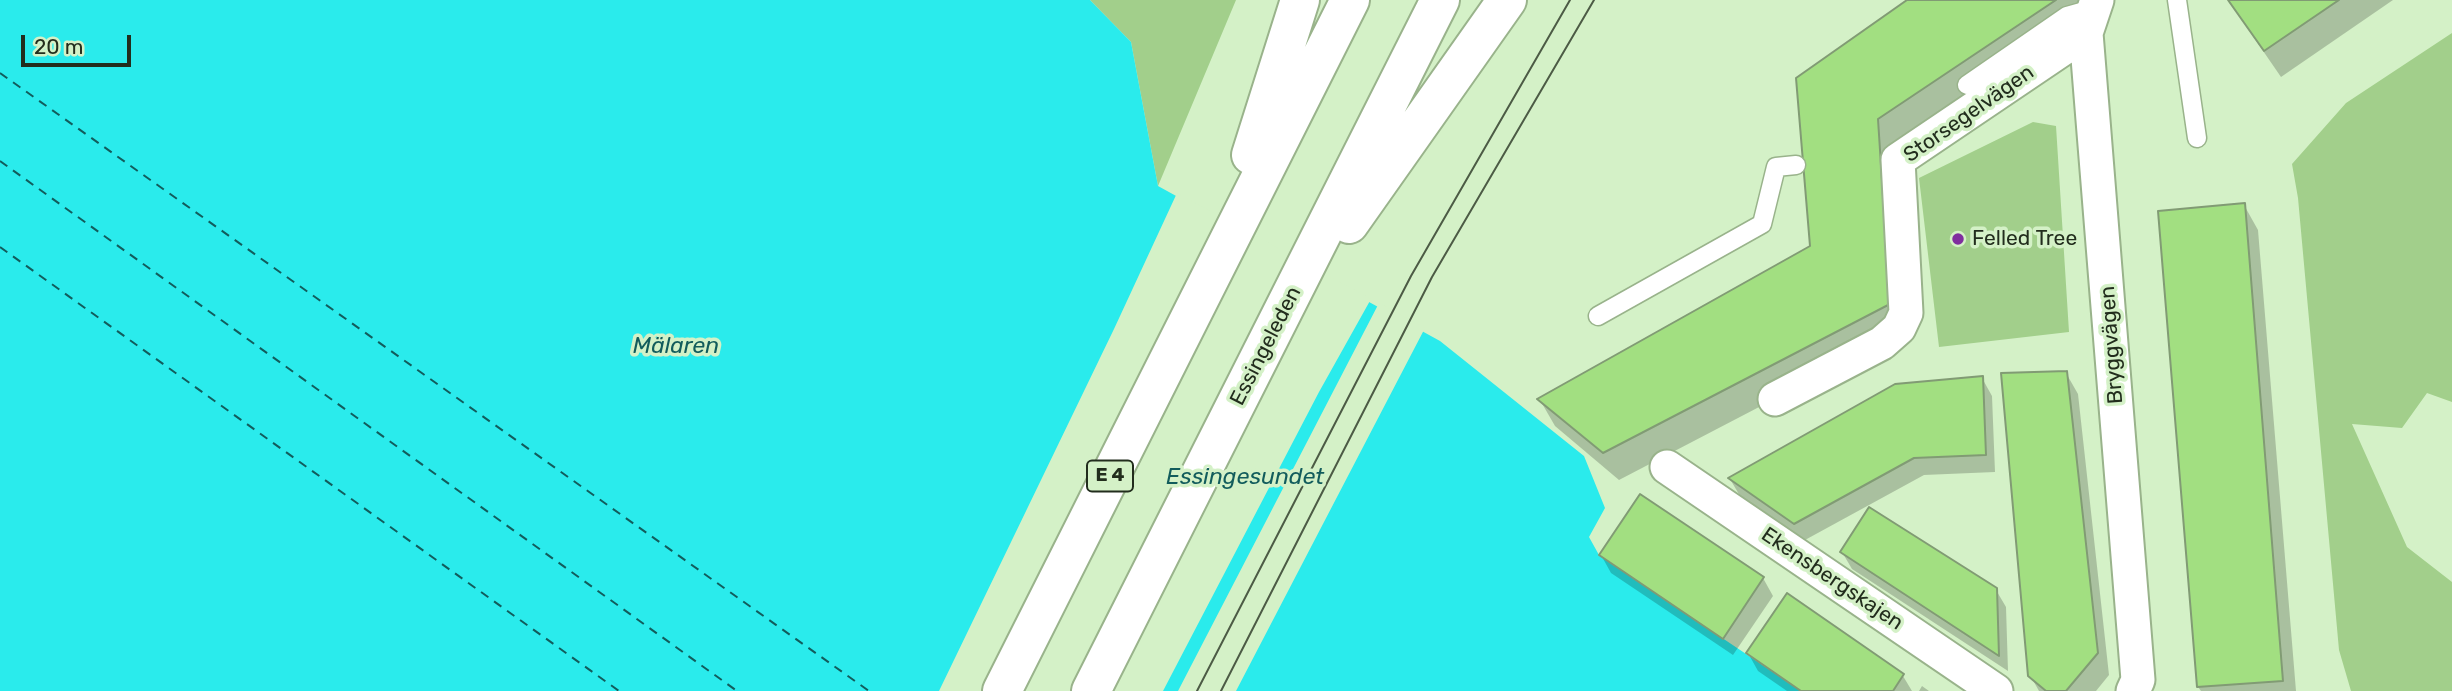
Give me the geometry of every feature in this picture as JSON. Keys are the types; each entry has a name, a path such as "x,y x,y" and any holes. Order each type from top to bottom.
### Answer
{"highway":[{"path":"1219,260 1300,0"},
{"name":"E 4","path":"1002,691 1350,0"},
{"name":"Essingeleden","path":"1091,691 1440,0"},
{"path":"1273,331 1507,0"}],"street":[{"name":"Storsegelvägen","path":"1775,399 1882,343 1899,328 1906,313 1893,160 2092,14"},
{"name":"Bryggvägen","path":"2092,14 2138,680 2133,691"},
{"name":"Ekensbergskajen","path":"1667,467 1996,691"}],"lane":[{"path":"2177,0 2197,138"},
{"path":"1967,85 2067,16 2092,14"},
{"path":"1598,316 1762,224 1776,167 1796,165"}],"green space":[{"path":"1090,0 1236,0 1158,186 1131,42"},
{"path":"2452,33 2452,402 2427,393 2402,428 2352,424 2407,547 2452,582 2452,691 2351,691 2339,650 2298,198 2292,164 2346,103"},
{"path":"2033,122 2056,126 2069,332 1939,347 1919,178"}],"water":[{"name":"Mälaren","path":"0,0 1090,0 1131,42 1158,186 1440,341 1584,456 1605,508 1589,537 1599,555 1801,691 0,691"}],"pier":[{"path":"1177,193 1371,299 1319,392 1163,691 939,691 1114,329"},
{"path":"1379,303 1425,328 1236,691 1178,691"}],"building":[{"path":"1907,0 2056,0 1878,119 1890,304 1603,453 1537,399 1810,246 1796,78"},
{"path":"2228,0 2339,0 2264,51"},
{"path":"2245,203 2283,681 2197,687 2158,211"},
{"path":"2067,371 2098,653 2066,691 2046,691 2028,676 2001,373"},
{"path":"1983,376 1986,455 1914,458 1794,524 1728,478 1895,384"},
{"path":"1640,494 1764,577 1723,639 1599,555"},
{"path":"1869,507 1997,588 1999,656 1840,552"},
{"path":"1787,593 1904,674 1893,691 1801,691 1746,653"}],"ferry route":[{"path":"0,73 869,691"},
{"path":"0,161 737,691"},
{"path":"0,247 619,691"}],"tram line":[{"path":"1197,691 1411,276 1570,0"},
{"path":"1221,691 1432,277 1594,0"}],"place":[{"name":"Felled Tree","path":"1958,239"}],"water label":[{"name":"Essingesundet","path":"1245,477"}]}
